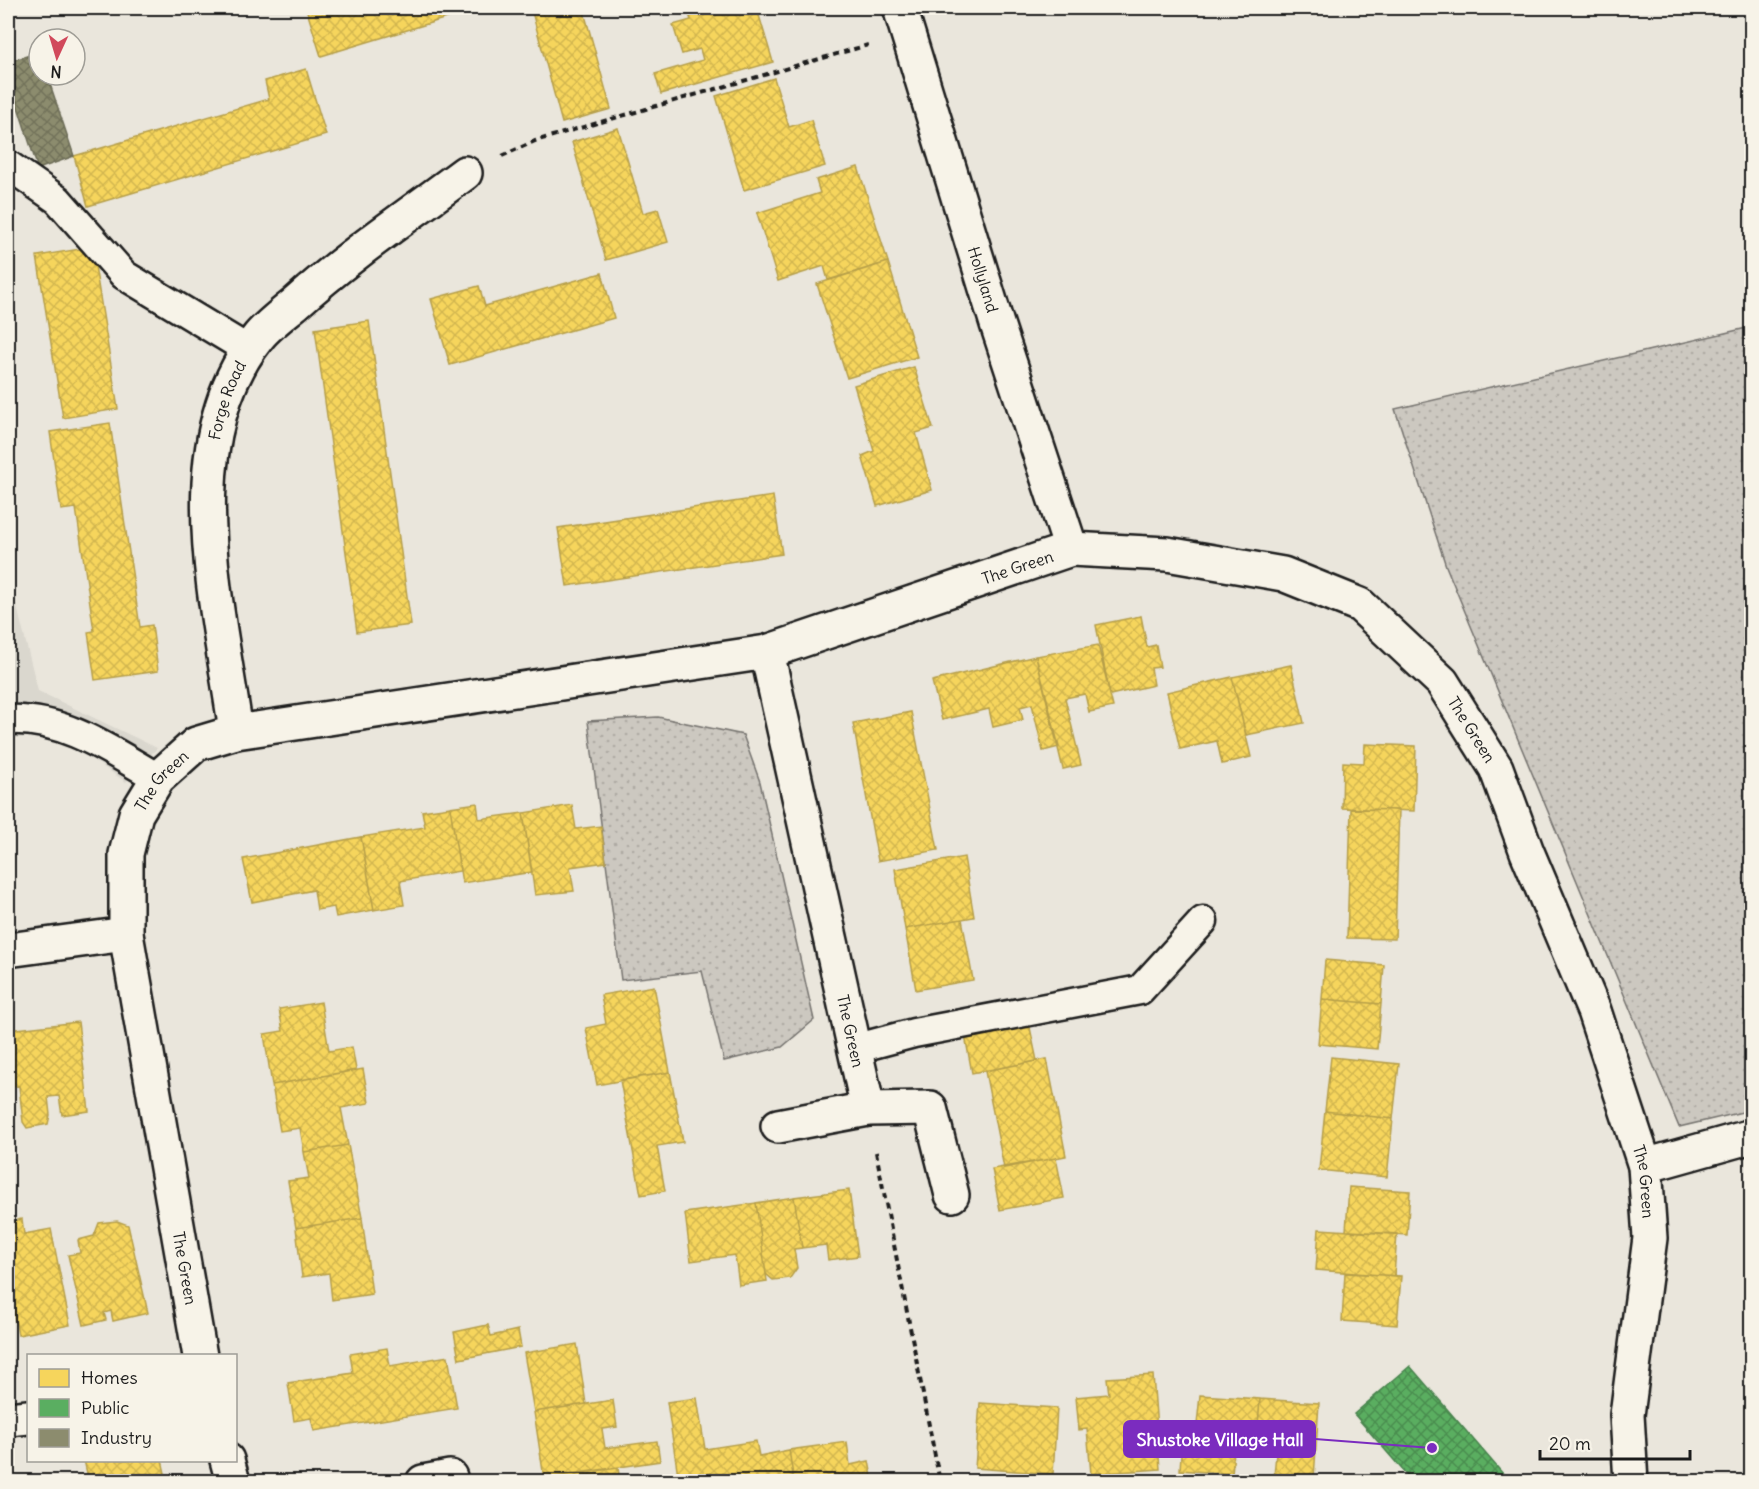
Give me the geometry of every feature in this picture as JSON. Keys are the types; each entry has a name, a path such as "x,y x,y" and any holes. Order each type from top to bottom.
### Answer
{"street":[{"name":"Hollyland","path":"905,20 997,324 1071,549"},
{"name":"Forge Road","path":"236,732 207,505 213,445 226,390 260,336 321,281 465,173"},
{"name":"The Green","path":"200,1354 126,934 126,854 136,814 158,778 196,744 236,732 767,652 1071,549 1167,554 1283,574 1360,605 1442,682 1496,768 1527,852 1594,1011 1645,1166 1650,1238 1627,1415 1631,1482"},
{"name":"The Green","path":"767,652 868,1109"},
{"path":"8,951 126,934"},
{"path":"778,1126 868,1109 930,1108 952,1195"},
{"path":"1645,1166 1752,1136"},
{"path":"8,1419 27,1417"},
{"path":"227,1462 233,1482"}],"lane":[{"path":"8,165 58,200 124,275 250,351"},
{"path":"8,720 74,730 158,778"},
{"path":"854,1049 914,1033 1140,990 1203,921"}],"path":[{"path":"465,173 536,141 905,20"},
{"path":"868,1109 940,1482"}],"shaded area":[{"path":"1751,327 1751,1110 1679,1127 1446,566 1395,409"},
{"path":"8,571 38,691 157,748 126,782 54,734 8,739"},
{"path":"658,717 743,735 760,782 814,1020 782,1047 724,1061 702,971 621,980 588,721"}],"building: Homes":[{"path":"306,8 480,8 321,56"},
{"path":"531,8 583,8 611,109 562,123"},
{"path":"687,8 772,8 758,12 773,62 661,94 655,74 703,60 700,49 682,54 673,25 691,20"},
{"path":"306,69 326,135 88,206 74,156 269,99 265,81"},
{"path":"774,78 789,127 811,120 825,166 744,190 716,96"},
{"path":"618,128 643,213 658,209 668,242 606,260 572,142"},
{"path":"858,167 888,262 828,280 824,266 778,281 757,213 820,193 816,180"},
{"path":"92,247 118,409 63,418 37,256"},
{"path":"888,262 917,357 847,378 817,284"},
{"path":"602,273 614,318 450,365 431,299 479,286 485,306"},
{"path":"369,321 411,625 357,632 315,329"},
{"path":"914,367 933,428 916,433 932,490 877,506 862,456 874,451 854,385"},
{"path":"110,423 140,627 152,625 158,671 95,680 88,632 94,631 76,508 61,510 50,432"},
{"path":"773,496 782,554 567,586 558,528"},
{"path":"1141,616 1147,647 1156,645 1160,667 1151,668 1154,685 1110,695 1096,625"},
{"path":"1098,645 1113,707 1089,712 1085,694 1065,698 1081,765 1063,769 1036,656"},
{"path":"1036,656 1059,747 1043,751 1032,704 1020,707 1023,720 993,727 989,709 942,720 932,681"},
{"path":"1291,665 1304,723 1246,735 1232,677"},
{"path":"1232,677 1251,757 1222,764 1217,741 1180,749 1167,692"},
{"path":"911,712 938,850 878,861 853,723"},
{"path":"1365,744 1416,746 1414,811 1342,808 1343,762 1364,763"},
{"path":"477,803 479,819 523,813 532,872 462,883 450,807"},
{"path":"572,805 576,829 601,826 606,862 570,867 574,891 535,895 523,813"},
{"path":"450,807 460,871 400,881 404,905 374,910 361,837 425,827 422,811"},
{"path":"1351,809 1399,810 1395,939 1347,938"},
{"path":"361,837 374,910 336,917 334,907 317,910 314,890 252,902 243,859"},
{"path":"964,857 974,917 905,929 895,869"},
{"path":"8,871 12,912 8,912"},
{"path":"962,919 973,980 916,990 905,929"},
{"path":"1325,960 1384,965 1381,1004 1322,999"},
{"path":"654,986 670,1072 597,1085 586,1028 606,1024 601,995"},
{"path":"1322,999 1381,1004 1377,1049 1318,1044"},
{"path":"321,1002 329,1051 352,1047 356,1070 272,1085 264,1034 283,1031 279,1009"},
{"path":"1028,1018 1037,1061 972,1073 964,1030"},
{"path":"78,1022 89,1111 62,1115 59,1096 48,1097 50,1115 48,1124 27,1128 23,1122 19,1086 8,1087 8,1030"},
{"path":"1331,1057 1399,1064 1393,1119 1325,1111"},
{"path":"1047,1059 1066,1156 1004,1168 985,1071"},
{"path":"363,1069 369,1103 341,1108 348,1145 304,1152 300,1128 280,1131 272,1085"},
{"path":"670,1072 683,1142 657,1146 665,1191 641,1195 620,1080"},
{"path":"1325,1111 1393,1119 1387,1177 1319,1170"},
{"path":"348,1145 362,1218 296,1228 288,1181 309,1178 304,1152"},
{"path":"1056,1158 1064,1198 1000,1210 992,1169"},
{"path":"1349,1187 1410,1191 1407,1235 1346,1231"},
{"path":"849,1190 858,1256 828,1260 826,1245 802,1248 794,1197"},
{"path":"794,1197 802,1248 794,1249 797,1268 790,1278 773,1280 766,1274 756,1203"},
{"path":"756,1203 767,1281 739,1285 735,1255 691,1261 685,1213"},
{"path":"362,1218 372,1294 332,1300 329,1273 302,1277 296,1228"},
{"path":"22,1219 24,1234 51,1229 70,1325 18,1335 8,1283 8,1222"},
{"path":"117,1221 128,1225 148,1313 113,1321 111,1311 104,1313 106,1320 84,1325 68,1255 80,1253 78,1240 94,1236 99,1223"},
{"path":"1319,1229 1397,1234 1394,1276 1316,1270"},
{"path":"1345,1273 1401,1276 1397,1325 1342,1321"},
{"path":"488,1325 491,1336 518,1330 521,1347 459,1359 454,1332"},
{"path":"577,1344 586,1404 534,1412 524,1353"},
{"path":"387,1348 390,1366 448,1356 457,1408 314,1431 311,1418 294,1421 288,1383 353,1373 350,1354"},
{"path":"1153,1375 1160,1469 1091,1474 1087,1429 1079,1430 1076,1397 1109,1394 1107,1378"},
{"path":"1200,1395 1260,1399 1256,1451 1234,1450 1232,1474 1180,1470 1183,1425 1197,1425"},
{"path":"697,1398 705,1449 756,1441 759,1456 789,1450 794,1482 679,1482 667,1402"},
{"path":"1260,1399 1319,1403 1314,1478 1274,1476 1276,1453 1256,1451"},
{"path":"613,1400 617,1427 602,1429 605,1448 657,1441 660,1461 544,1478 534,1412"},
{"path":"980,1403 1057,1408 1053,1474 975,1468"},
{"path":"847,1442 850,1465 869,1461 873,1482 794,1482 789,1450"},
{"path":"84,1462 162,1462 167,1482 89,1482"},
{"path":"618,1468 620,1482 545,1482 544,1478"}],"building: Public":[{"path":"1410,1366 1510,1482 1413,1482 1354,1414"}],"building: Industry":[{"path":"27,56 27,87 51,87 74,156 38,169 8,76 8,62"}],"place":[{"name":"Shustoke Village Hall","path":"1432,1448"}]}
